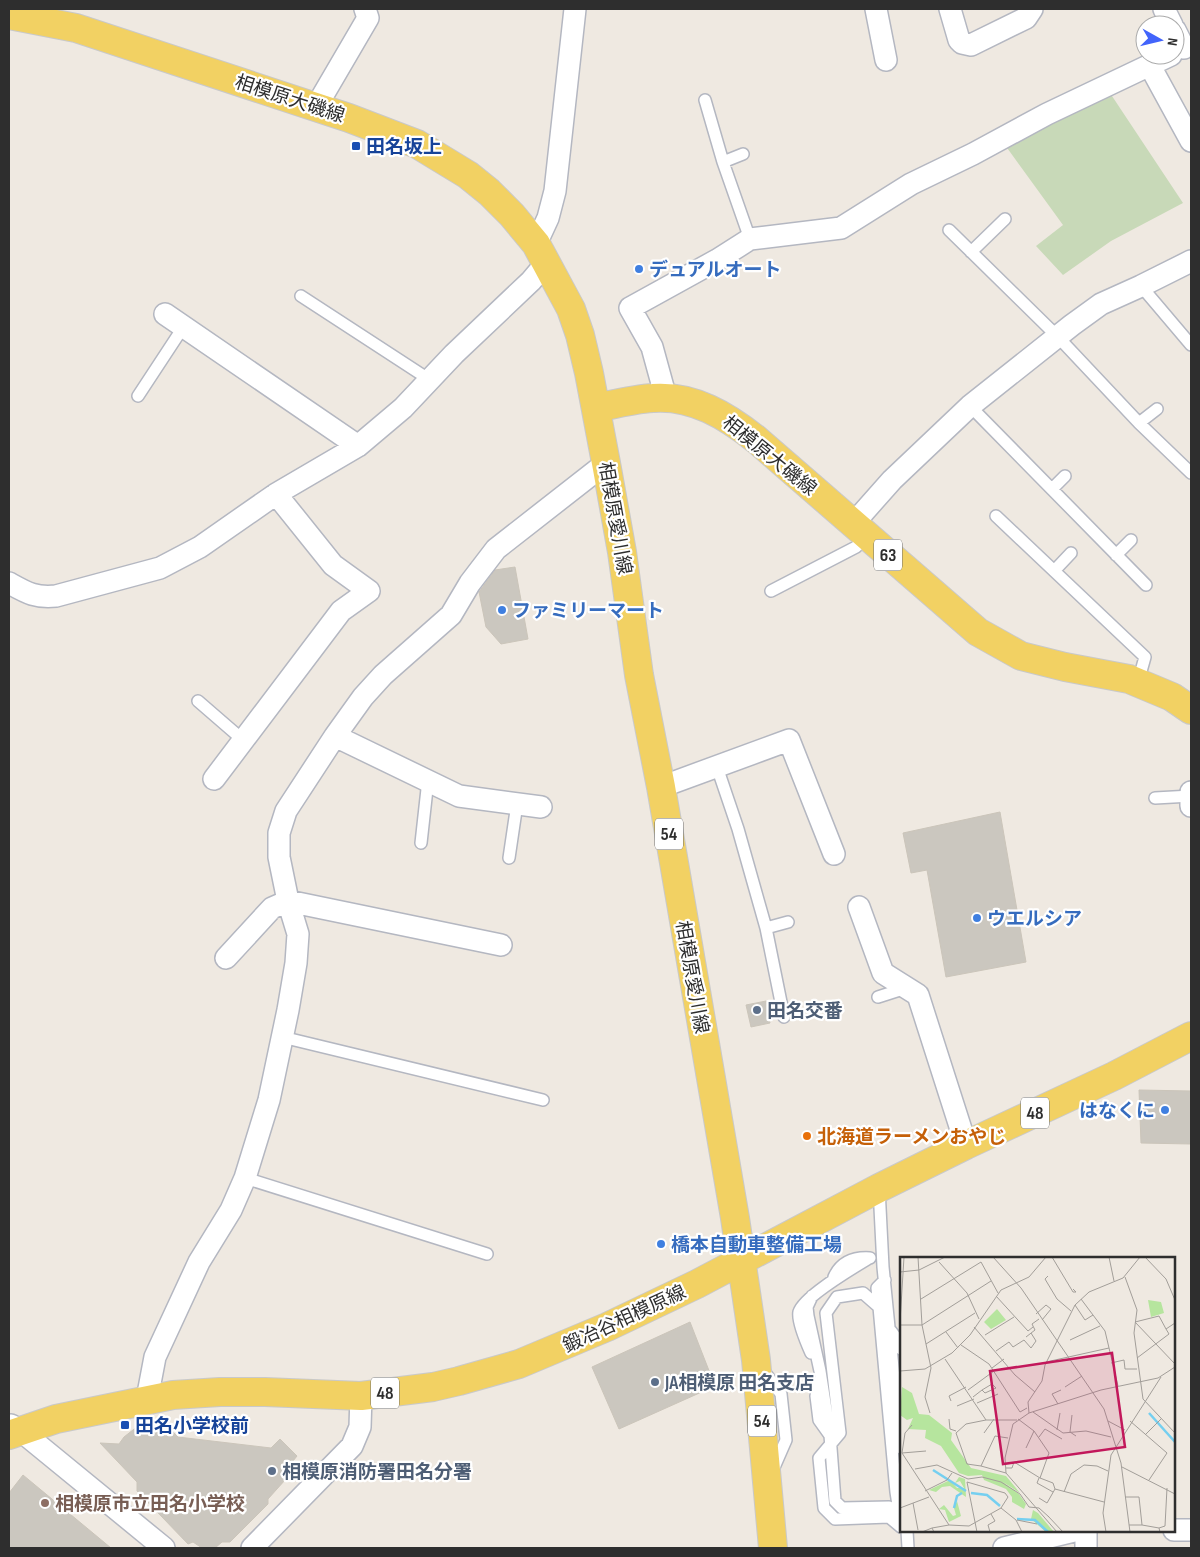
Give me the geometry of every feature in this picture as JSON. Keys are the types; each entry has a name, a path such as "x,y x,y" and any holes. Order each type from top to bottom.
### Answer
{"main road":[{"name":"相模原大磯線","path":"9,15 76,28 382,130 417,144 446,160 489,192 512,215 542,253 571,309 580,335 596,408 641,399 666,398 699,404 734,422 978,632 1021,656 1138,682 1172,698 1191,710"},
{"name":"相模原愛川線","path":"596,408 622,552 639,675 734,1208 756,1360 773,1548"},
{"name":"鍛冶谷相模原線","path":"13,1430 173,1394 220,1392 360,1396 442,1385 519,1364 606,1327 742,1261 879,1188 1114,1076 1191,1036"}],"street":[{"path":"316,108 368,18 365,9"},
{"path":"9,583 30,595 42,598 56,596 160,568 200,548 276,494 358,446 397,413 531,281 542,253 555,191 575,9"},
{"path":"876,9 886,60"},
{"path":"950,9 959,40 962,43 971,45 1026,18 1032,9"},
{"path":"666,398 652,348 630,308 718,260 750,238 841,228 911,184 973,154 1047,114 1150,66 1191,141"},
{"path":"860,530 892,480 970,406 1101,304 1191,261"},
{"path":"165,314 358,446"},
{"path":"147,1399 155,1357 199,1262 231,1210 245,1178 269,1100 296,963 298,934 288,901 279,857 279,833 286,811 363,697 383,675 451,615 470,583 496,549 606,463"},
{"path":"214,779 340,611 369,591 333,565 276,494"},
{"path":"335,736 459,796 541,807"},
{"path":"660,787 789,740 834,854"},
{"path":"1191,792 1191,806"},
{"path":"226,958 272,908 288,901 501,945"},
{"path":"859,906 883,974 918,995 966,1145"},
{"path":"252,1548 352,1446 360,1427 360,1396"},
{"path":"13,1430 164,1548"},
{"path":"1175,1530 1191,1530"},
{"path":"1004,1548 1070,1532"},
{"path":"1086,1532 1086,1548"}],"lane":[{"path":"705,100 723,162 750,238"},
{"path":"723,162 743,154"},
{"path":"971,252 1005,219"},
{"path":"949,230 1058,338 1139,423 1191,473"},
{"path":"1141,286 1191,345"},
{"path":"302,296 430,380"},
{"path":"138,396 184,326"},
{"path":"970,406 1146,585"},
{"path":"1139,423 1157,408"},
{"path":"1052,489 1065,476"},
{"path":"996,516 1145,657 1138,682"},
{"path":"771,591 856,547 860,530"},
{"path":"1116,555 1131,540"},
{"path":"1054,571 1071,554"},
{"path":"198,701 243,740"},
{"path":"717,767 738,829 766,928 784,1017"},
{"path":"422,843 428,780"},
{"path":"1155,798 1191,796"},
{"path":"509,858 517,804"},
{"path":"766,928 788,922"},
{"path":"878,997 906,988"},
{"path":"282,1037 543,1100"},
{"path":"245,1178 487,1254"},
{"path":"879,1188 885,1280 900,1403"},
{"path":"884,1267 877,1260 869,1258 812,1296 802,1306 798,1314 805,1341 820,1371 830,1440 835,1501 842,1508 894,1502"},
{"path":"885,1280 877,1288 894,1502 900,1514"},
{"path":"879,1307 863,1293 837,1297 826,1313 840,1433 830,1440 819,1458 824,1508 835,1519 889,1517 900,1526"},
{"path":"890,1330 900,1343"},
{"path":"867,1517 894,1502"},
{"path":"905,1532 908,1548"}],"green space":[{"path":"1110,93 1183,203 1111,241 1063,275 1036,246 1063,225 1005,145"}],"building":[{"name":"ファミリーマート","path":"515,567 528,639 501,644 486,627 479,592 495,570"},
{"name":"ウエルシア","path":"1000,812 1026,962 946,977 927,870 911,873 903,833"},
{"name":"田名交番","path":"766,1001 770,1023 751,1027 746,1005"},
{"path":"1139,1090 1191,1091 1191,1144 1141,1143"},
{"path":"690,1322 715,1386 619,1429 592,1367"},
{"path":"158,1424 172,1431 178,1437 271,1448 280,1439 297,1456 289,1466 294,1470 268,1499 268,1504 230,1542 222,1542 215,1548 202,1548 193,1542 188,1544 137,1491 137,1482 100,1443 119,1444 124,1437 138,1426"},
{"name":"相模原市立田名小学校","path":"23,1475 111,1548 9,1548 9,1493"}],"place":[{"name":"田名坂上","path":"356,146"},
{"name":"デュアルオート","path":"639,269"},
{"name":"ファミリーマート","path":"502,610"},
{"name":"ウエルシア","path":"977,918"},
{"name":"田名交番","path":"757,1010"},
{"name":"はなくに","path":"1165,1110"},
{"name":"北海道ラーメンおやじ","path":"807,1136"},
{"name":"橋本自動車整備工場","path":"661,1244"},
{"name":"JA相模原 田名支店","path":"655,1382"},
{"name":"田名小学校前","path":"125,1425"},
{"name":"相模原消防署田名分署","path":"272,1471"},
{"name":"相模原市立田名小学校","path":"45,1503"}]}
